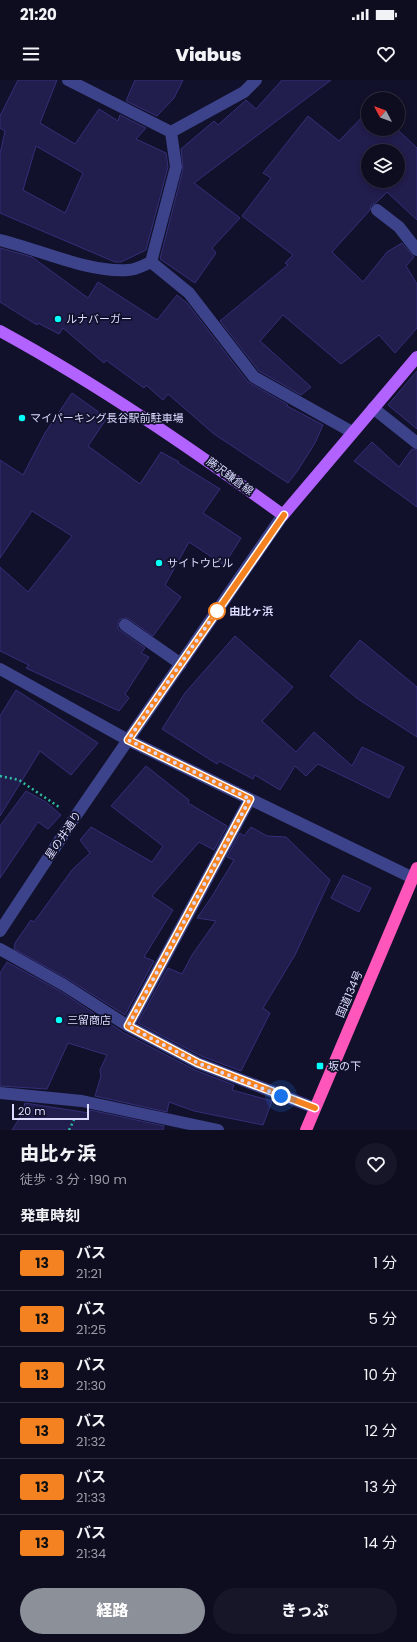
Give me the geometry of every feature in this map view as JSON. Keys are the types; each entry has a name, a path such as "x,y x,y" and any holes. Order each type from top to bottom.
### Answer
{"highway":[{"name":"国道134号","path":"306,1130 415,873"}],"main road":[{"name":"藤沢鎌倉線","path":"0,331 55,361 201,455 284,515"},
{"path":"284,515 352,432 417,357"}],"street":[{"path":"68,80 171,132"},
{"path":"171,132 244,92 256,80"},
{"path":"151,262 176,167 171,132"},
{"path":"377,210 400,227 417,250"},
{"path":"0,240 66,260 103,269 129,270 151,262"},
{"path":"151,262 189,293 254,377 352,432"},
{"path":"373,408 417,443"},
{"name":"星の井通り","path":"0,931 128,740 284,515"},
{"path":"125,625 181,664"},
{"path":"0,669 128,740 250,799 415,873"},
{"path":"128,1026 250,799"},
{"path":"0,949 64,985 128,1026 198,1063 315,1108"},
{"path":"0,1093 82,1100 218,1130"}],"path":[{"path":"0,776 18,780 75,818"}],"building":[{"path":"18,80 57,80 40,123 75,144 99,109 118,121 120,115 146,128 136,139 166,153 168,167 146,250 121,262 115,262 0,213 0,154 5,131 0,128 0,116","holes":["36,146 83,173 65,213 23,190"]},
{"path":"135,80 183,80 174,98 157,116 126,101"},
{"path":"282,80 331,80 194,183 240,218 212,248 216,253 195,283 160,259 183,169 181,149 214,121 218,125 246,100 256,109"},
{"path":"308,116 339,141 361,118 361,136 404,136 417,148 417,220 387,192 376,203 371,205 370,210 332,252 363,282 387,252 402,243 414,257 406,266 417,284 417,328 395,353 379,335 341,364 283,315 260,341 311,387 301,395 259,371 220,321 288,265 285,263 293,255 242,216 271,178 263,173"},
{"path":"0,248 32,257 88,298 98,282 157,320 177,295 187,303 248,382 288,405 287,406 323,425 315,443 288,483 214,434 168,394 163,400 146,385 144,388 106,360 104,363 63,328 59,334 38,323 37,325 0,302"},
{"path":"417,371 417,429 388,405"},
{"path":"72,393 107,418 88,446 140,484 161,452 179,462 178,463 220,489 203,513 241,538 224,565 189,542 165,585 181,597 153,636 129,619 125,618 119,620 118,629 145,648 141,653 149,657 125,694 129,698 119,711 26,668 29,665 0,651 0,567 28,592 72,536 32,511 0,558 0,460 23,475 45,433"},
{"path":"372,442 399,467 412,449 417,450 417,507 354,461"},
{"path":"235,636 293,687 262,721 296,752 314,732 352,766 362,747 404,767 389,798 318,764 306,776 295,766 280,790 255,775 253,779 219,761 217,764 162,729 185,693"},
{"path":"360,640 417,687 417,737 358,699 330,676"},
{"path":"16,690 98,743 71,775 40,751 0,816 0,716"},
{"path":"146,766 189,800 188,803 227,826 214,850 199,842 152,896 173,910 144,957 154,961 125,1015 68,979 14,949 15,943 31,920 34,922 72,870 90,853 80,840 91,827 152,862 163,846 111,806"},
{"path":"26,791 46,802 61,815 48,829 38,822 0,878 0,826"},
{"path":"251,827 267,836 286,837 330,880 295,955 263,1008 270,1013 241,1071 201,1056 138,1023 168,968 182,974 192,955 216,921 197,918 234,860 227,857 240,833 244,836"},
{"path":"343,875 371,888 359,912 331,898"},
{"path":"7,962 60,991 124,1033 195,1070 234,1085 232,1090 272,1101 263,1125 194,1111 169,1102 167,1112 95,1096 101,1076 100,1070 107,1055 68,1043 47,1089 0,1086 0,973"},
{"path":"25,1103 89,1113 90,1110 164,1126 163,1130 12,1130 21,1116"}],"bus line":[{"name":"13","path":"284,515 128,740 250,799 128,1026 198,1063 315,1108"}],"place":[{"name":"ルナバーガー","path":"58,319"},
{"name":"マイパーキング長谷駅前駐車場","path":"22,418"},
{"name":"サイトウビル","path":"159,563"},
{"name":"由比ヶ浜","path":"217,611"},
{"name":"三留商店","path":"59,1020"},
{"name":"坂の下","path":"320,1066"}],"route":[{"path":"217,611 128,740 250,799 128,1026 198,1063 281,1096"}]}
